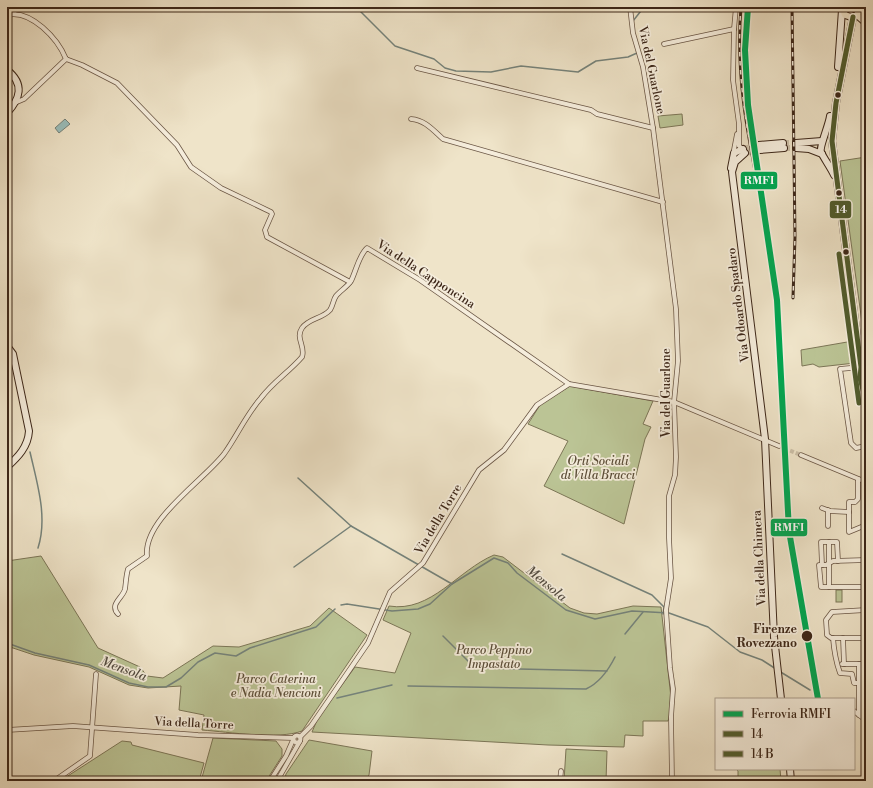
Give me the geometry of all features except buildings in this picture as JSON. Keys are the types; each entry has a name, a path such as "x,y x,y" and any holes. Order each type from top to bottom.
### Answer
{"main road":[{"path":"855,16 861,8 866,16"},
{"path":"842,9 847,16 855,16 866,23"}],"street":[{"path":"14,13 16,7"},
{"name":"Via del Guarlone","path":"630,7 633,33 643,67 653,128 676,309 678,361 674,402 676,457 675,476 669,496 668,538 671,575 666,610 673,689 671,717 672,781"},
{"path":"735,157 744,151 739,146 739,124 733,80 736,7"},
{"path":"836,180 820,148 829,127 839,59 842,9"},
{"path":"7,15 14,13 36,21 43,26 66,59 82,64 117,84 177,145 191,167 221,188 271,212 272,214 265,230 267,237 350,282 335,298 329,310 324,315 313,318 302,327 299,337 304,352 302,357 265,392 245,418 223,454 169,509 151,534 146,546 146,556 128,569 124,590 114,608 118,614"},
{"path":"855,16 837,95 832,141 861,367 860,378 863,385 866,402"},
{"path":"664,44 734,29"},
{"path":"17,102 24,99 66,59"},
{"path":"417,68 591,110 597,114 653,128"},
{"path":"7,70 12,74 18,86 19,96 17,102 7,113"},
{"path":"411,119 418,120 430,126 443,139 663,202"},
{"path":"735,157 739,124"},
{"path":"832,141 829,138 796,145 809,149 823,156 830,157 833,154"},
{"path":"759,148 783,146"},
{"name":"Via Odoardo Spadaro","path":"735,157 730,164 733,172 765,439"},
{"name":"Via della Capponcina","path":"350,282 366,249 368,248 420,280 569,384"},
{"path":"7,346 13,354 29,431 29,437 22,451 7,467"},
{"path":"861,367 840,369 851,444 857,448 866,446"},
{"path":"569,384 674,402 779,446"},
{"name":"Via della Torre","path":"7,730 60,726 293,739 296,743 311,726 368,643 392,589 420,567 426,560 479,470 504,450 537,405 569,384"},
{"name":"Via della Chimera","path":"765,439 774,637 782,698"},
{"path":"801,455 866,482"},
{"path":"858,479 858,498 855,502 849,502 849,532 866,525"},
{"path":"822,508 849,512"},
{"path":"828,510 828,526"},
{"path":"822,565 821,542 838,542 838,561"},
{"path":"829,542 829,587"},
{"path":"866,560 838,561 819,565 820,586 866,586"},
{"path":"866,610 842,610 830,613 826,620 827,635 833,638 866,638"},
{"path":"833,638 835,661 838,664 840,674 852,674 854,683 859,683"},
{"path":"843,638 844,664"},
{"path":"838,664 866,664"},
{"path":"859,664 860,715"},
{"path":"54,781 89,758 93,729 96,674"},
{"path":"855,712 866,720"},
{"path":"270,781 286,756 293,739"},
{"name":"Via della Torre","path":"277,781 300,739"},
{"path":"790,770 791,781"},
{"path":"560,781 561,771"}],"green space":[{"path":"682,114 683,125 660,128 658,116"},
{"path":"866,157 866,330 863,330 840,161"},
{"path":"853,341 855,363 819,367 813,364 802,366 801,350"},
{"name":"Orti Sociali di Villa Bracci","path":"570,386 653,401 643,424 651,427 645,439 624,524 544,486 568,441 528,424 540,405"},
{"name":"Parco Peppino Impastato","path":"494,555 503,557 570,608 584,613 597,614 633,606 661,607 672,707 668,721 643,721 643,736 625,735 624,747 548,745 312,732 318,718 355,667 395,673 411,633 383,620 389,606 404,606 418,603 431,597 444,589 468,570"},
{"name":"Parco Caterina e Nadia Nencioni","path":"41,556 98,648 140,667 147,676 163,678 213,646 239,647 310,626 329,608 367,635 302,731 292,734 267,735 202,730 204,715 179,710 181,686 148,688 129,685 89,667 34,655 7,646 7,561"},
{"path":"836,590 842,590 842,602 836,602"},
{"path":"213,738 276,741 282,749 282,756 266,781 201,781"},
{"path":"309,740 372,751 369,775 365,781 318,781 305,778 304,781 284,781 286,774"},
{"path":"122,741 131,742 132,745 204,763 199,781 60,781"},
{"path":"566,749 607,751 606,781 564,781"},
{"path":"737,770 780,770 781,781 738,781"}],"water":[{"path":"65,119 70,124 59,133 55,128"}],"waterway":[{"path":"356,7 395,46 434,59 445,68 456,71 491,72 521,66 578,72 596,61 628,57 637,53"},
{"path":"633,21 644,7"},
{"path":"30,452 42,512 41,536 38,548"},
{"path":"298,478 351,526 452,584"},
{"path":"294,567 351,526"},
{"path":"562,554 652,595 664,607 663,614"},
{"name":"Mensola","path":"341,605 347,604 392,611 418,609 430,604 452,584 494,558 508,563 517,573 566,610 595,619 632,611 669,613 708,627 740,652 762,660 776,669"},
{"name":"Mensola","path":"7,643 35,653 89,665 129,683 148,687 166,687 181,678 198,662 215,653 236,656 250,648 316,627 335,609"},
{"path":"625,634 643,612"},
{"path":"443,636 471,664 481,668 607,671"},
{"path":"408,686 586,689 603,676 615,657"},
{"name":"Mensola","path":"779,671 810,690"},
{"path":"337,698 392,685"}],"tunnel":[{"path":"783,143 796,143"},
{"path":"743,149 759,145"},
{"path":"784,148 796,148"},
{"path":"745,153 760,150"},
{"path":"779,446 801,455"}],"railway":[{"path":"741,7 740,59 744,110 763,211"},
{"path":"792,7 795,237 793,298"}],"rail line":[{"name":"RMFI","path":"748,7 745,50 748,105 777,300 789,531 818,698"}],"transit line":[{"name":"14","path":"853,17 836,103 832,141 861,367 860,378 866,402"},
{"path":"839,254 859,403"}],"place":[{"name":"Firenze Rovezzano","path":"807,636"}]}
